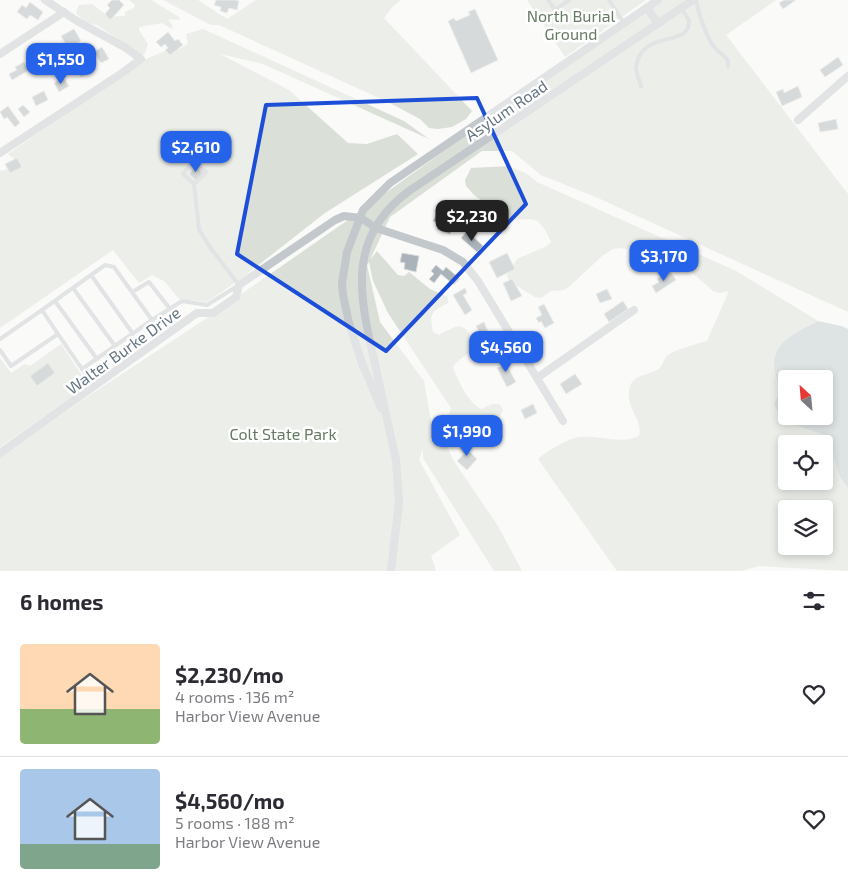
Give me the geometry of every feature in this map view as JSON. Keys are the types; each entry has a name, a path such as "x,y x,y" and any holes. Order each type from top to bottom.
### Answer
{"street":[{"path":"0,153 122,74 141,59 126,48 45,0"},
{"name":"Asylum Road","path":"361,218 363,210 390,183 658,0"},
{"name":"Asylum Road","path":"376,228 387,211 402,196 695,0"},
{"path":"647,8 658,24"},
{"path":"0,54 64,12"},
{"path":"798,120 848,76"},
{"name":"Walter Burke Drive","path":"0,453 197,314 213,313 236,297 239,285 335,220 344,216 361,218"},
{"path":"391,436 356,346 345,309 343,295 345,259 361,218 376,228 424,242 443,250 463,262 478,281 562,421"},
{"path":"376,228 368,244 361,274 367,328 396,460 400,488 390,571"},
{"path":"536,378 634,310"},
{"path":"384,571 392,555"}],"lane":[{"path":"548,0 555,10 570,0"},
{"path":"608,0 625,23"},
{"path":"695,0 715,49 724,54 728,61 728,66"},
{"path":"641,86 636,68 643,50 658,41 681,36 688,28 690,20 681,8"},
{"path":"188,137 193,161 206,172 194,184"},
{"path":"82,369 182,301 207,305 239,285 205,241 199,230 194,184 183,174 193,161"},
{"path":"0,339 105,265 114,266 152,320"},
{"path":"91,275 133,334"},
{"path":"132,292 149,282 170,309"},
{"path":"73,288 115,346"},
{"path":"55,301 97,359"},
{"path":"42,310 95,387"},
{"path":"0,350 11,366 58,334"}],"highlighted area":[{"path":"477,98 526,204 386,351 237,254 266,105"}],"green space":[{"path":"129,0 151,0 179,17 180,20 168,19 173,27 172,29 162,23 139,27 148,44 145,53 140,57 131,48 97,25 82,19 76,12 79,5 92,4 109,17 125,16 125,12 134,8 135,5"},
{"path":"163,0 198,0 227,19 256,0 401,0 393,6 384,18 472,111 466,119 452,127 429,128 420,119 388,102 219,25 211,25"},
{"name":"North Burial Ground","path":"527,0 646,0 565,57"},
{"name":"Colt State Park","path":"655,0 776,0 726,35 848,194 848,312 598,198 541,175 512,151 482,151 390,217 370,260 377,251 398,275 404,276 409,272 430,289 448,297 448,303 438,308 433,314 431,321 433,332 439,335 453,328 462,327 469,332 478,345 453,367 455,373 464,391 476,406 481,409 493,404 499,404 503,410 497,421 457,437 448,448 453,460 498,526 522,571 494,571 423,458 423,448 419,460 460,535 431,556 436,571 0,571 0,457 204,320 345,222","holes":["369,262 373,281 388,313 451,408 449,414 431,422 424,381 380,322 367,265"]},
{"path":"203,29 404,121 429,139 263,64 220,54 289,90 348,143 367,144 397,134 418,154 325,213 242,278 207,302 179,299 164,281 152,275 139,283 113,250 0,328 0,171 23,166 8,154 142,61 167,50 179,49 188,44 186,34"},
{"path":"509,166 527,174 537,182 736,271 818,321 795,335 775,354 778,381 778,425 799,425 825,435 778,435 778,490 833,490 833,450 837,470 848,488 848,571 759,566 742,571 617,571 538,459 558,445 575,438 588,437 624,440 639,436 638,421 631,406 629,396 631,384 637,378 659,369 668,355 707,341 729,291 719,293 713,291 672,255 620,248 613,249 602,256 569,287 563,290 551,291 541,298 535,297 509,281 507,275 517,259 547,246 551,242 546,231 538,221 531,219 512,220 475,196 466,186 465,180 471,168"},
{"path":"61,344 87,383 78,393 0,447 0,358 11,373 25,364 30,366"}],"shaded area":[{"path":"818,321 848,329 848,488 837,470 833,450 833,435 825,435 797,425 833,425 833,370 778,370 778,381 774,365 775,356 787,339"},
{"path":"778,397 778,411 777,410 774,403"}],"building":[{"path":"112,0 119,0 124,5 110,20 105,14 110,8 107,5"},
{"path":"216,0 239,1 237,10 229,8 227,13 220,11 221,7 214,5"},
{"path":"784,0 796,0 783,9 779,3"},
{"path":"30,2 43,12 38,20 30,15 27,19 17,12 22,5 26,8"},
{"path":"475,9 498,60 471,73 448,21 454,18 456,21 470,15 468,12"},
{"path":"74,29 81,41 68,48 61,36"},
{"path":"168,32 175,41 178,39 183,45 170,55 165,50 168,48 165,44 161,47 156,42"},
{"path":"51,45 55,55 49,58 50,60 41,64 36,52"},
{"path":"102,47 109,59 101,63 94,52"},
{"path":"838,57 843,65 825,77 820,70"},
{"path":"24,62 29,70 12,80 9,74 17,70 15,67"},
{"path":"84,62 90,72 81,77 74,67"},
{"path":"63,77 69,86 59,92 54,83"},
{"path":"798,86 802,97 782,106 776,92 783,89 784,93"},
{"path":"44,91 48,100 36,106 32,97"},
{"path":"23,105 30,112 24,117 18,109"},
{"path":"8,106 20,123 15,127 7,117 4,119 0,112"},
{"path":"836,119 838,129 820,132 818,123"},
{"path":"17,158 22,167 10,173 5,164"},
{"path":"196,166 204,173 197,181 189,174"},
{"path":"437,213 448,217 446,222 453,225 450,234 437,229 440,223 433,221"},
{"path":"467,231 483,246 477,252 461,238"},
{"path":"402,253 419,256 416,272 404,269 405,263 400,262"},
{"path":"507,253 515,269 497,278 489,262"},
{"path":"436,265 443,271 446,267 460,279 454,285 441,274 434,283 429,279 434,274 431,271"},
{"path":"670,271 676,280 656,293 652,286 659,282 657,279"},
{"path":"512,279 522,296 511,301 503,283"},
{"path":"465,288 467,293 463,295 472,310 465,315 453,295"},
{"path":"607,289 612,299 600,303 596,294"},
{"path":"623,301 628,309 609,322 604,314"},
{"path":"544,304 554,323 545,328 541,321 539,323 536,318 542,315 538,307"},
{"path":"484,322 490,336 483,339 476,326"},
{"path":"501,355 516,382 507,387 497,368 502,366 497,357"},
{"path":"48,363 55,373 37,386 30,376"},
{"path":"575,374 582,384 566,394 560,384"},
{"path":"533,404 537,413 525,419 521,410"},
{"path":"465,442 470,447 468,450 477,459 467,470 457,461 464,454 459,448"}]}
